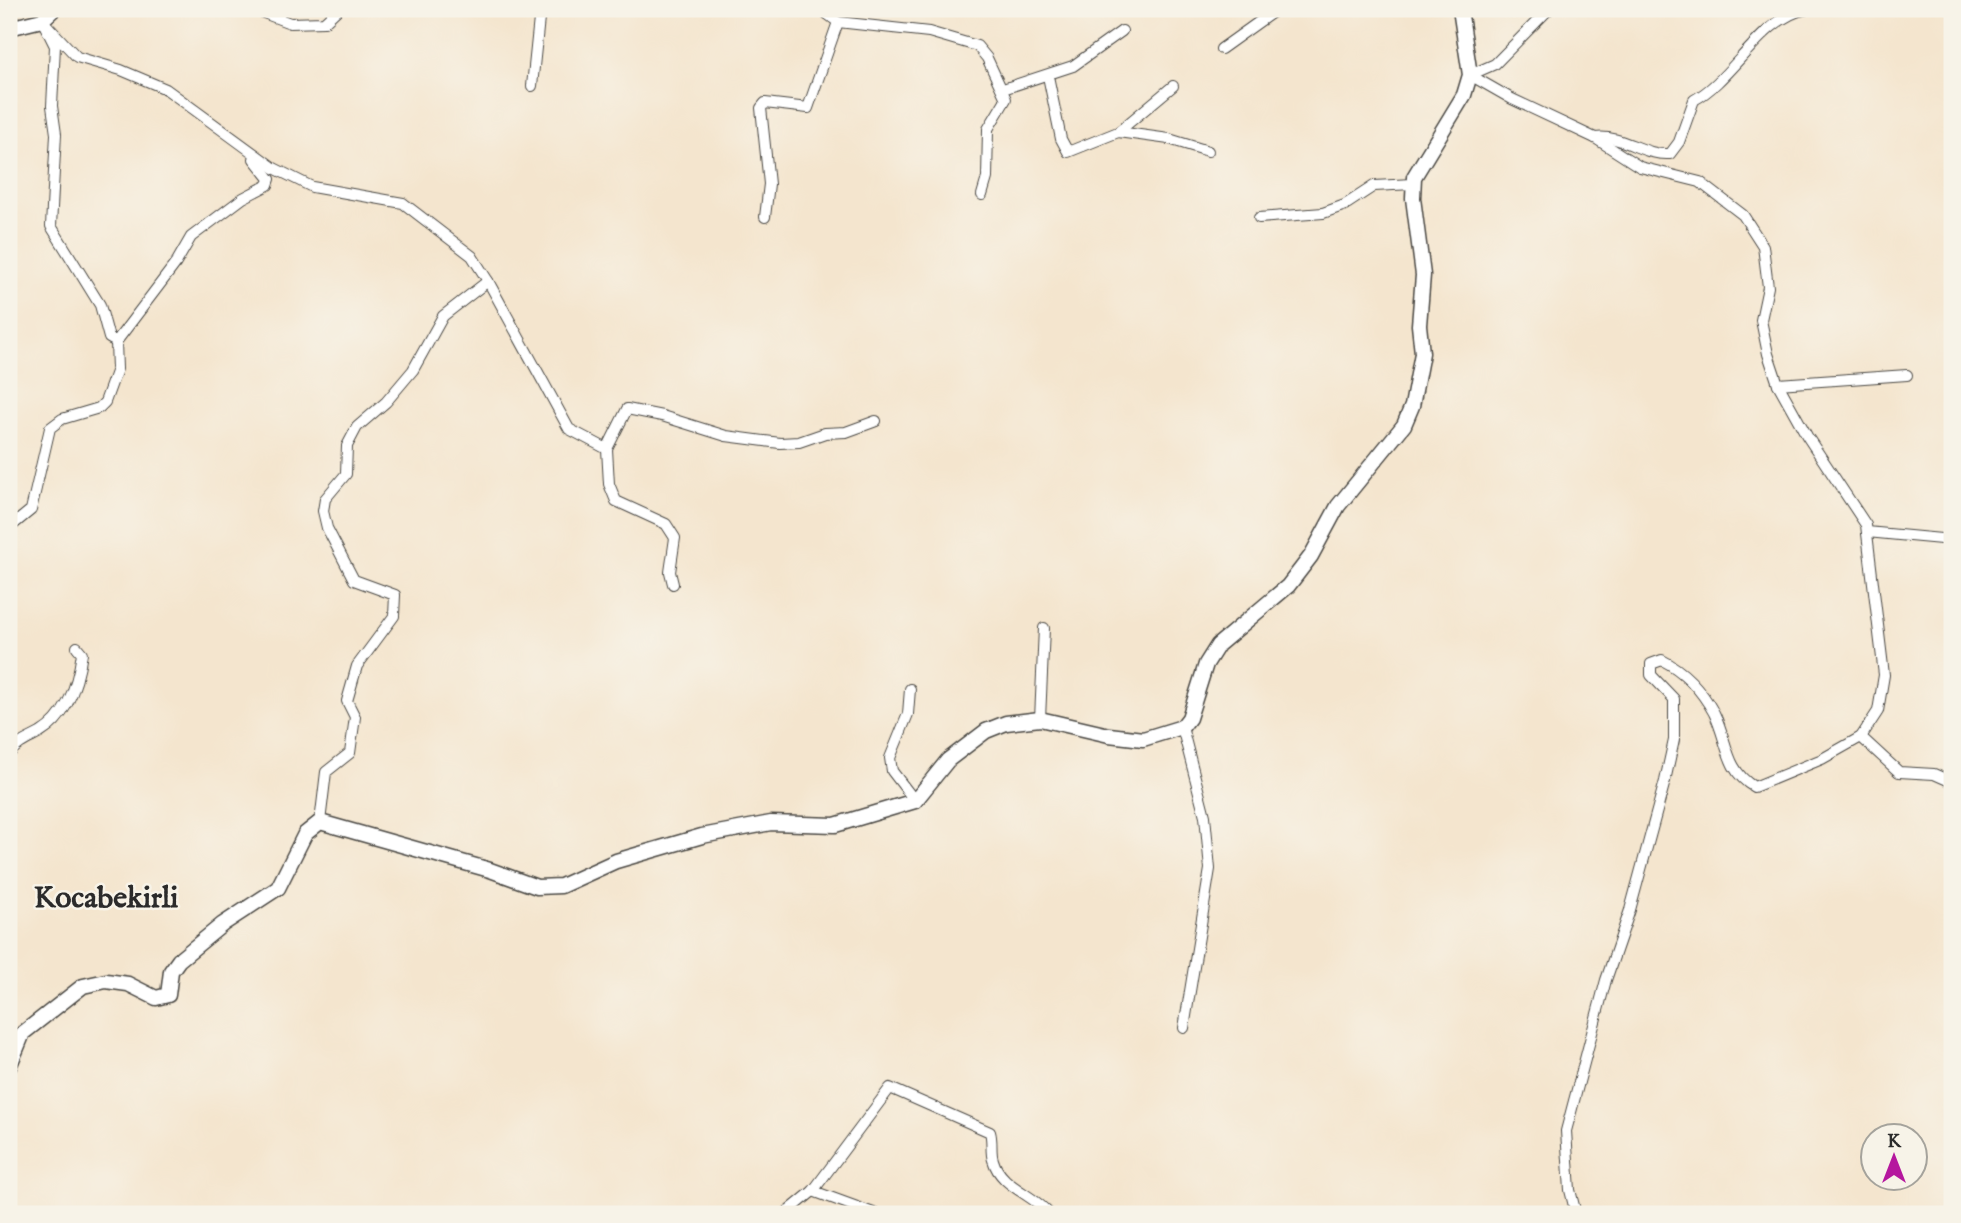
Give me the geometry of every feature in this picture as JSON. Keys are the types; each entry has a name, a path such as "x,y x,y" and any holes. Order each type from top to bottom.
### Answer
{"street":[{"path":"9,28 42,20 54,9"},
{"path":"253,9 290,23 324,22 338,9"},
{"path":"532,86 540,9"},
{"path":"828,9 827,14 838,22 929,32 977,46 1003,89 1006,99 988,129 987,178 982,195"},
{"path":"1221,49 1277,9"},
{"path":"320,822 490,870 537,887 561,886 616,861 702,836 771,823 835,825 915,801 948,760 986,731 1006,723 1040,719 1109,735 1143,739 1182,727 1189,718 1206,664 1218,645 1289,586 1311,556 1338,506 1404,425 1412,406 1422,353 1419,325 1423,275 1413,184 1414,177 1464,95 1470,75 1460,9"},
{"path":"1470,75 1495,64 1549,9"},
{"path":"1595,138 1614,139 1655,156 1670,155 1679,142 1694,100 1713,90 1748,50 1802,9"},
{"path":"42,20 77,57 121,70 166,89 250,153 312,187 403,204 472,256 569,429 607,449"},
{"path":"42,20 55,46 52,106 56,134 51,226 100,305 109,338 116,342"},
{"path":"765,217 769,184 761,108 765,103 808,108 838,22"},
{"path":"1003,89 1073,66 1122,31"},
{"path":"1470,75 1512,99 1595,138 1640,167 1700,182 1743,215 1763,246 1768,264 1768,287 1761,320 1768,355 1778,384 1807,436 1866,525 1884,675 1878,711 1861,737 1822,759 1755,787 1739,778 1714,713 1683,671 1662,660 1651,664 1651,675 1674,699 1674,740 1630,910 1606,980 1566,1131 1570,1190 1576,1214"},
{"path":"1048,76 1066,150 1077,150 1118,132 1173,86"},
{"path":"1118,132 1169,139 1208,150"},
{"path":"9,528 31,510 50,428 62,419 99,408 105,402 117,369 116,342 176,263 191,237 243,198 268,185 270,179 250,153"},
{"path":"1259,218 1323,213 1345,205 1374,186 1413,184"},
{"path":"9,1067 23,1033 83,986 106,981 128,984 156,998 168,995 171,971 179,960 223,925 278,888 304,834 320,822 326,772 350,753 354,739 355,717 347,701 357,666 394,616 395,595 354,580 327,528 323,511 325,499 346,474 347,446 357,427 386,402 413,370 443,316 488,281"},
{"path":"1778,384 1907,375"},
{"path":"673,583 670,572 675,538 666,524 616,501 609,484 607,449 627,409 662,416 726,436 780,443 799,442 825,433 846,432 876,421"},
{"path":"1867,532 1952,540"},
{"path":"1040,719 1044,628"},
{"path":"9,754 19,742 54,723 67,707 82,653 77,647"},
{"path":"909,689 908,714 890,758 892,771 915,801"},
{"path":"1182,727 1205,817 1210,869 1185,1028"},
{"path":"1861,737 1899,772 1934,774 1952,782"},
{"path":"785,1214 813,1191 890,1088 990,1132 993,1142 992,1157 998,1171 1049,1214"},
{"path":"813,1191 876,1214"}],"district":[{"name":"Kocabekirli","path":"106,899"}]}
